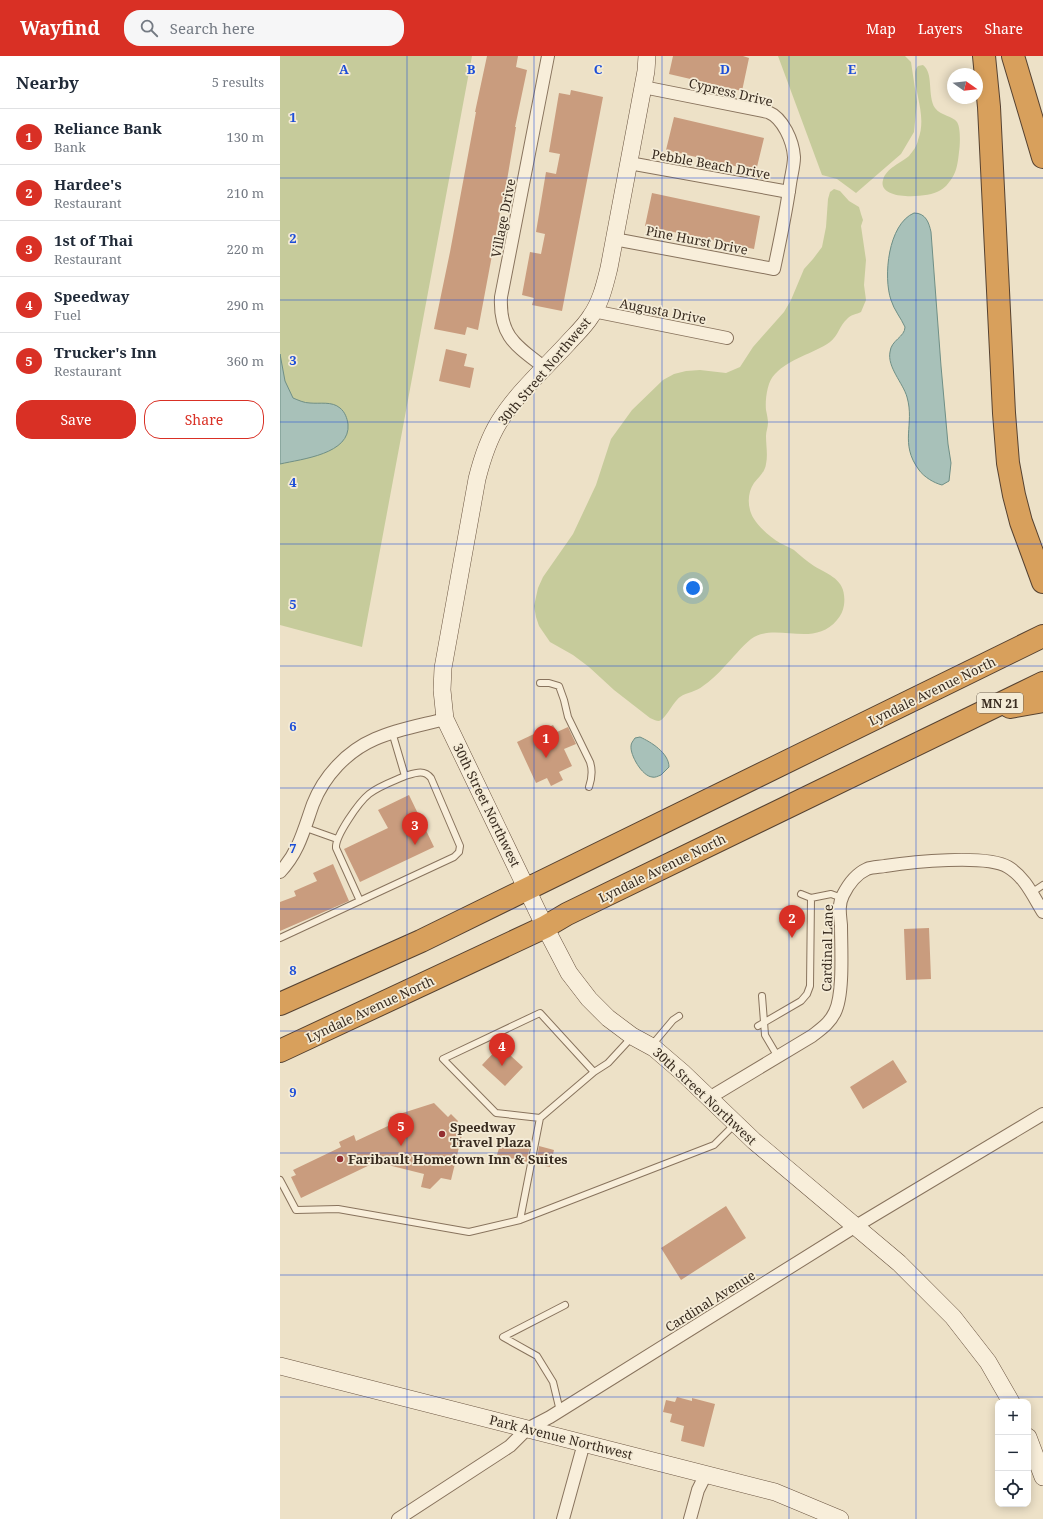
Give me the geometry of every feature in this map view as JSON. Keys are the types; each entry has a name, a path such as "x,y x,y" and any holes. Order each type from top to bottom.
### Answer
{"highway":[{"path":"984,56 989,107 1003,397 1008,463 1020,522 1043,582"},
{"path":"1013,56 1043,157"},
{"name":"Lyndale Avenue North","path":"280,1004 421,941 1043,636"},
{"name":"Lyndale Avenue North","path":"280,1051 545,927 567,914 1043,683"},
{"path":"958,724 1013,706 1043,701"}],"street":[{"name":"Village Drive","path":"545,368 517,346 502,322 500,314 548,56"},
{"name":"30th Street Northwest","path":"647,56 629,163 604,288 594,311 578,332 503,416 489,440 482,460 477,479 444,663 442,690 445,719 545,927 569,973 589,999 608,1018 632,1036 651,1046 682,1072 735,1124 792,1174 899,1263 953,1317 988,1362 1009,1399"},
{"name":"Cypress Drive","path":"643,87 768,112 774,114 782,123 792,146 794,157 789,192 774,269"},
{"name":"Pebble Beach Drive","path":"629,163 789,192"},
{"name":"Pine Hurst Drive","path":"614,239 774,269"},
{"name":"Augusta Drive","path":"594,311 727,338"},
{"path":"280,872 294,854 306,828 316,796 330,774 340,763 366,743 392,732 445,719"},
{"name":"Cardinal Lane","path":"709,1098 778,1057 826,1026 835,1013 840,998 839,910 842,898 848,886 857,876 868,869 905,863 944,860 995,862 1007,866 1017,873 1043,912"},
{"name":"Cardinal Avenue","path":"398,1519 510,1446 527,1429 856,1226 1043,1114"},
{"name":"Park Avenue Northwest","path":"280,1366 775,1492 840,1519"},
{"path":"563,1519 584,1443"},
{"path":"1031,1445 1043,1476"},
{"path":"690,1519 698,1490 706,1474"}],"lane":[{"path":"540,683 555,684 559,686 562,691 568,717 590,762 592,774 589,787"},
{"path":"392,732 405,776"},
{"path":"280,938 360,901 454,857 459,852 460,846 431,778 427,774 420,771 405,776 369,794 357,807 337,839 336,848 360,901"},
{"path":"306,828 337,839"},
{"path":"1031,893 1043,885"},
{"path":"801,894 811,898 831,894 842,898"},
{"path":"758,1026 801,1001 809,990 811,898"},
{"path":"762,996 765,1035 778,1057"},
{"path":"540,1118 496,1113 443,1059 540,1013 594,1072"},
{"path":"651,1046 673,1020 679,1016"},
{"path":"520,1220 540,1118 594,1072 608,1063 632,1036"},
{"path":"280,1180 296,1210 338,1209 469,1232 520,1220 714,1145 735,1124"},
{"path":"560,1410 553,1382 536,1356 503,1338 565,1305"}],"green space":[{"path":"280,56 472,56 362,647 280,625"},
{"path":"778,56 905,56 911,62 917,102 914,132 901,154 856,193 837,179 822,175"},
{"path":"923,65 930,79 931,97 935,108 940,113 953,118 957,122 960,133 960,141 957,166 954,175 949,182 939,191 915,196 895,195 888,192 883,187 883,180 890,169 909,156 915,148 920,131 921,115 915,82 915,73 918,66"},
{"path":"834,189 840,191 849,201 859,207 863,220 861,226 866,260 864,285 866,300 861,312 848,318 830,342 788,364 772,377 768,386 766,402 768,423 766,434 766,464 763,472 754,483 750,491 749,505 756,522 766,532 777,541 794,550 811,564 832,576 840,584 844,597 844,605 841,615 827,628 817,633 761,634 751,639 711,680 700,688 680,697 664,718 659,721 650,718 614,690 589,667 573,655 550,642 539,626 536,617 534,606 538,588 543,577 573,534 596,485 611,439 632,410 663,380 674,374 700,370 726,373 740,367 753,347 784,312 791,300 804,269 822,247 826,227 828,199 830,192"}],"water":[{"path":"914,213 918,213 926,219 931,232 941,366 951,463 949,481 942,485 924,475 913,460 910,451 908,434 909,407 907,397 893,369 890,358 891,348 895,341 903,333 905,327 892,304 889,290 888,265 890,252 893,239 898,228 905,219"},
{"path":"280,354 285,381 293,398 306,402 333,404 342,410 348,424 347,434 342,442 334,449 312,457 280,464"},
{"path":"640,737 654,745 666,757 669,767 661,775 654,777 648,776 637,764 632,754 631,745 635,738"}],"building":[{"path":"487,56 518,56 516,67 527,70 515,127 505,192 504,191 478,330 467,327 465,335 434,329"},
{"path":"673,56 743,56 749,58 742,91 669,74"},
{"path":"571,90 603,97 562,311 532,305 534,298 522,295 530,252 541,254 545,234 536,232 546,172 556,174 560,154 549,152 559,93 570,95"},
{"path":"674,117 764,138 756,171 666,150"},
{"path":"652,193 760,216 754,249 645,226"},
{"path":"446,349 467,354 464,366 474,368 470,388 439,381"},
{"path":"553,725 557,732 568,727 576,744 564,749 572,766 559,772 563,780 551,786 547,778 536,783 517,742"},
{"path":"409,795 434,847 360,882 344,849 388,828 378,810"},
{"path":"333,864 349,901 280,931 280,902 296,896 294,891 317,881 313,873"},
{"path":"929,928 931,979 906,980 904,929"},
{"path":"500,1046 523,1067 505,1086 482,1065"},
{"path":"893,1060 907,1082 863,1109 850,1087"},
{"path":"434,1103 448,1117 451,1114 458,1121 456,1124 463,1131 451,1180 441,1178 430,1189 421,1187 424,1174 376,1162 301,1198 291,1177 296,1175 293,1170 341,1147 339,1142 354,1135 356,1141 388,1126 390,1117"},
{"path":"502,1137 530,1144 527,1162 497,1155"},
{"path":"539,1146 554,1150 550,1167 536,1164"},
{"path":"726,1206 746,1238 681,1280 661,1248"},
{"path":"677,1397 692,1401 692,1398 715,1404 704,1447 681,1441 684,1426 670,1422 672,1414 663,1412 666,1400 675,1402"}],"place":[{"name":"Reliance Bank","path":"546,758"},
{"name":"1st of Thai","path":"415,845"},
{"name":"Hardee's","path":"792,938"},
{"name":"Speedway","path":"502,1066"},
{"name":"Speedway Travel Plaza","path":"442,1134"},
{"name":"Trucker's Inn","path":"401,1146"},
{"name":"Faribault Hometown Inn & Suites","path":"340,1159"}]}
